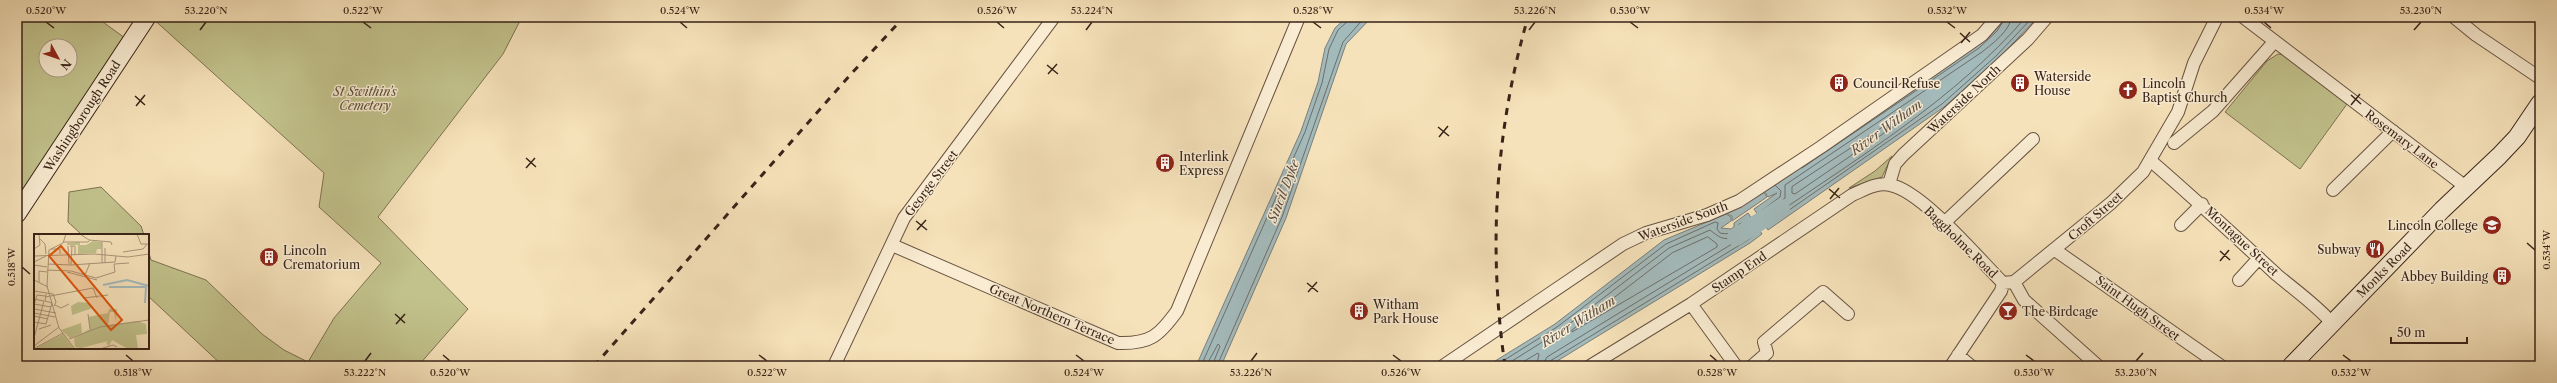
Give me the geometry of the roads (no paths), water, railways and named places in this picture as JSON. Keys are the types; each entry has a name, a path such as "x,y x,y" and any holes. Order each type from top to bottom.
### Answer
{"main road":[{"name":"Washingborough Road","path":"17,214 147,17"},
{"name":"Monks Road","path":"2291,366 2466,187 2512,143 2540,103"}],"street":[{"name":"George Street","path":"834,366 904,218 1054,17"},
{"name":"Great Northern Terrace","path":"892,245 1118,343 1138,344 1160,333 1177,311 1299,17"},
{"name":"Waterside South","path":"1443,366 1623,244 1646,233 1706,215 1739,201 1821,147 1982,34 1998,17"},
{"name":"Waterside North","path":"1889,184 1895,164 1903,155 2000,66 2048,17"},
{"path":"2169,141 2200,49 2217,17"},
{"name":"Rosemary Lane","path":"2243,17 2466,187"},
{"path":"2454,17 2476,35 2540,78"},
{"name":"Croft Street","path":"2009,282 2055,250 2128,187 2169,141 2213,111 2274,42"},
{"path":"2333,190 2393,131"},
{"path":"1944,223 2033,139"},
{"name":"Montague Street","path":"2150,161 2202,204 2285,282 2308,298 2332,323"},
{"name":"Baggholme Road","path":"1889,184 1910,194 1944,223 2009,282 2024,300 2098,366"},
{"name":"Stamp End","path":"1590,366 1691,304 1852,195 1868,187 1889,184"},
{"path":"2181,225 2202,204"},
{"name":"Saint Hugh Street","path":"2055,250 2221,366"},
{"path":"2239,280 2259,258"},
{"path":"1951,366 2001,291 2009,282"},
{"path":"1752,366 1767,352 1764,342 1823,292 1848,314"},
{"path":"1691,304 1736,366"},
{"path":"1958,354 1971,366"}],"water":[{"name":"Sincil Dyke","path":"1347,17 1372,17 1346,44 1286,218 1221,366 1196,366 1301,131 1318,82 1325,48 1335,28"},
{"path":"2004,17 2038,17 1998,59 1944,107 1768,230 1754,209 1777,193 1768,197 1763,189"},
{"path":"1762,190 1767,197 1732,221 1732,216 1726,213"},
{"path":"1748,213 1762,234 1750,243 1549,366 1487,366 1555,324 1664,240 1726,214 1731,217 1731,221 1721,228 1731,229 1734,227 1734,223"}],"waterway":[{"name":"River Witham","path":"1736,237 1781,208"}],"railway":[{"path":"594,366 851,74 904,17"},
{"path":"1505,366 1497,278 1496,234 1498,190 1508,103 1528,17"}],"place":[{"name":"Council Refuse","path":"1839,83"},
{"name":"Waterside House","path":"2020,83"},
{"name":"Lincoln Baptist Church","path":"2128,90"},
{"name":"Interlink Express","path":"1165,163"},
{"name":"Lincoln College","path":"2492,225"},
{"name":"Subway","path":"2375,249"},
{"name":"Lincoln Crematorium","path":"269,257"},
{"name":"Abbey Building","path":"2502,276"},
{"name":"Witham Park House","path":"1359,311"},
{"name":"The Birdcage","path":"2008,311"}],"park label":[{"name":"St Swithin's Cemetery","path":"365,98"}]}
